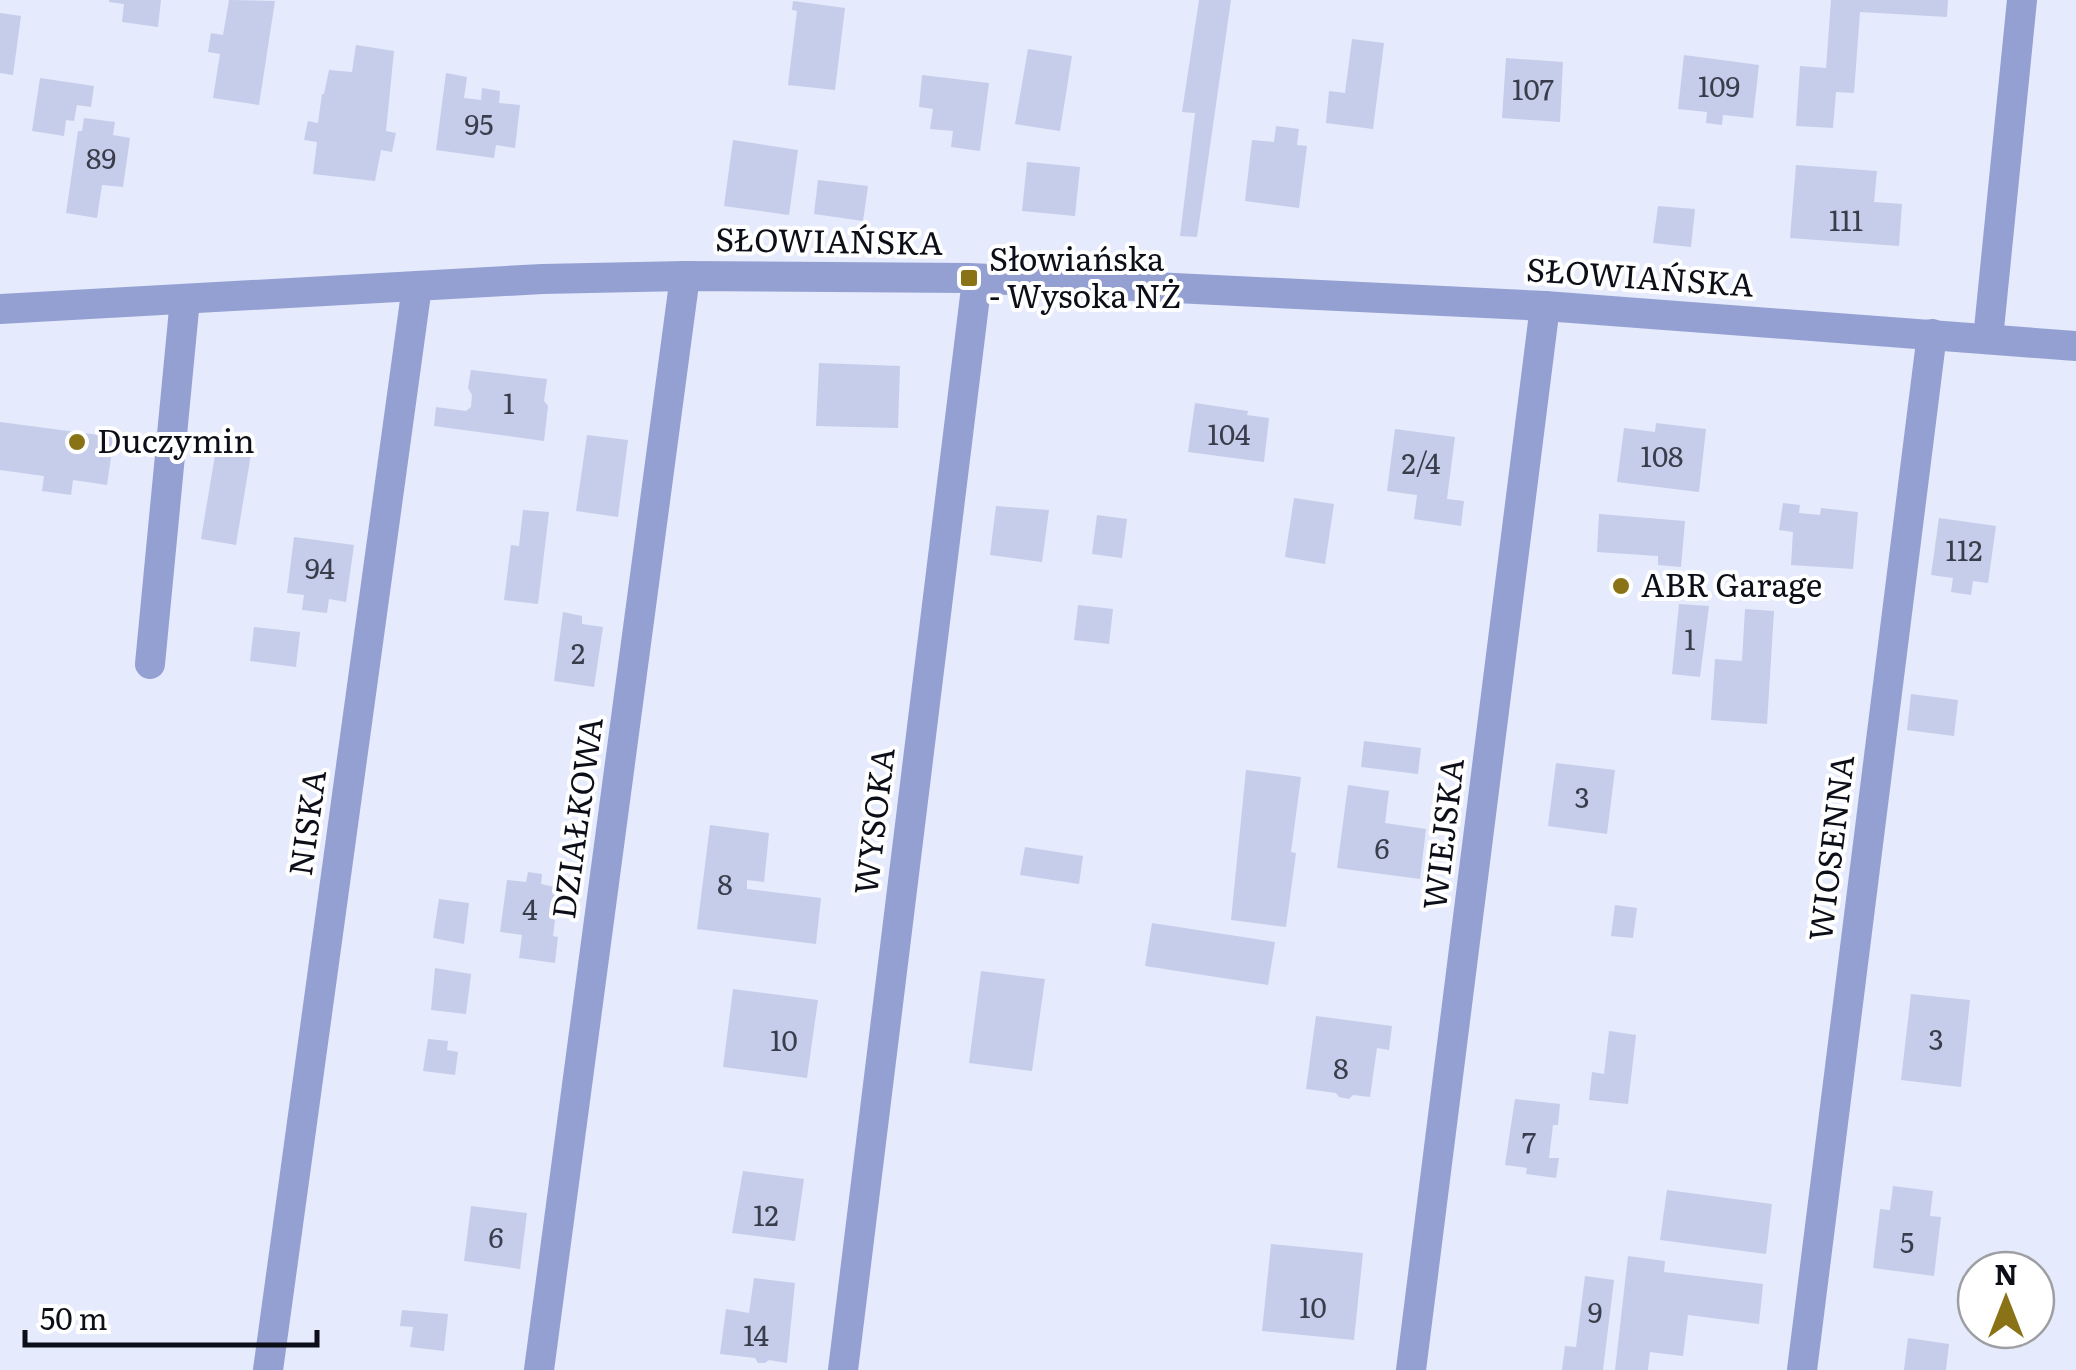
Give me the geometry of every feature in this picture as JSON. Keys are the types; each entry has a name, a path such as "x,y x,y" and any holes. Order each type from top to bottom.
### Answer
{"street":[{"path":"1988,339 2022,0"},
{"name":"SŁOWIAŃSKA","path":"0,309 542,279 685,276 977,280 1546,306 2076,346"},
{"name":"DZIAŁKOWA","path":"540,1370 685,276"},
{"name":"WYSOKA","path":"842,1370 977,280"},
{"name":"NISKA","path":"268,1370 417,286"},
{"path":"150,664 185,299"},
{"name":"WIEJSKA","path":"1411,1370 1546,306"},
{"name":"WIOSENNA","path":"1802,1370 1932,334"}],"building":[{"path":"109,0 161,0 158,27 122,22 124,4"},
{"path":"229,0 275,1 259,105 213,98 220,54 208,52 211,33 223,35"},
{"path":"1199,0 1231,0 1197,237 1180,236 1195,113 1182,112"},
{"path":"1831,0 1948,0 1947,17 1860,12 1854,93 1836,92 1833,128 1796,126 1800,66 1826,68"},
{"path":"793,1 845,8 835,90 788,85 797,11 792,10"},
{"path":"0,13 21,16 13,75 0,73"},
{"path":"1352,39 1384,43 1373,129 1326,123 1329,91 1345,93"},
{"path":"356,45 394,51 386,131 396,133 392,152 381,150 375,181 313,174 317,142 304,140 308,121 318,123 329,70 352,72"},
{"path":"1028,49 1072,56 1060,131 1015,124"},
{"path":"1684,55 1759,65 1753,118 1723,115 1722,125 1706,123 1707,112 1678,109"},
{"path":"1506,58 1563,62 1560,122 1502,118"},
{"path":"446,73 467,77 464,98 481,100 482,88 500,91 499,103 520,105 515,148 496,145 494,158 436,150"},
{"path":"922,75 989,83 980,151 951,147 953,131 930,129 933,109 919,107"},
{"path":"40,78 94,86 91,107 77,105 74,121 66,120 64,136 32,131"},
{"path":"84,118 115,122 113,135 130,138 123,187 102,185 97,218 66,213 78,131 82,131"},
{"path":"1276,126 1299,129 1297,145 1307,146 1299,208 1245,201 1252,140 1274,142"},
{"path":"733,140 798,150 789,215 724,206"},
{"path":"1027,162 1080,167 1075,216 1022,211"},
{"path":"1796,165 1877,171 1874,202 1902,204 1899,246 1790,238"},
{"path":"818,180 868,186 863,221 814,214"},
{"path":"1658,206 1695,209 1691,247 1653,243"},
{"path":"819,363 900,366 898,428 816,426"},
{"path":"471,370 547,379 544,441 434,426 436,407 466,411 471,407"},
{"path":"1195,403 1269,418 1264,462 1188,452"},
{"path":"0,422 114,437 107,485 73,480 71,495 42,491 44,476 0,470"},
{"path":"1656,423 1706,429 1699,492 1617,482 1624,428 1655,432"},
{"path":"1395,429 1455,437 1447,499 1464,501 1461,526 1414,519 1417,495 1387,491"},
{"path":"587,435 628,440 618,517 576,511"},
{"path":"218,437 253,442 236,545 201,539"},
{"path":"1294,498 1334,504 1325,564 1285,557"},
{"path":"1783,503 1800,505 1799,513 1820,515 1821,508 1858,512 1853,569 1791,565 1793,532 1779,530"},
{"path":"996,506 1049,510 1042,562 990,555"},
{"path":"523,510 549,512 538,604 504,600 511,545 519,546"},
{"path":"1599,514 1685,521 1681,567 1658,565 1658,556 1597,552"},
{"path":"1097,515 1127,519 1122,558 1092,554"},
{"path":"1939,518 1996,526 1988,583 1973,581 1971,595 1951,592 1953,578 1931,575"},
{"path":"294,537 354,545 346,602 329,599 327,613 302,610 304,595 287,593"},
{"path":"1679,604 1709,606 1700,677 1672,674"},
{"path":"1078,605 1113,609 1109,644 1074,640"},
{"path":"1745,609 1774,611 1767,724 1711,720 1715,659 1742,661"},
{"path":"563,612 582,616 582,624 603,627 594,687 554,681"},
{"path":"254,627 300,632 296,667 250,661"},
{"path":"1911,694 1958,700 1954,736 1907,730"},
{"path":"1364,741 1421,748 1418,774 1361,767"},
{"path":"1556,763 1615,770 1607,834 1548,826"},
{"path":"1246,770 1301,777 1286,927 1231,920"},
{"path":"1348,785 1389,791 1385,823 1426,829 1420,879 1337,868"},
{"path":"710,825 769,833 764,882 747,880 747,889 821,898 816,944 697,929"},
{"path":"1025,847 1083,856 1079,884 1020,875"},
{"path":"528,872 542,874 541,884 559,888 553,936 558,937 555,963 519,958 522,935 500,932 507,880 526,882"},
{"path":"439,899 469,903 464,944 433,938"},
{"path":"1615,905 1637,908 1633,938 1611,936"},
{"path":"1152,923 1275,942 1268,985 1145,966"},
{"path":"435,968 471,974 466,1014 431,1010"},
{"path":"981,971 1045,979 1032,1071 969,1063"},
{"path":"733,989 818,1000 807,1078 723,1067"},
{"path":"1911,994 1970,1000 1961,1087 1901,1080"},
{"path":"1316,1016 1392,1026 1389,1050 1377,1048 1370,1097 1353,1095 1349,1099 1306,1089"},
{"path":"1609,1031 1636,1035 1628,1104 1589,1100 1592,1072 1604,1074"},
{"path":"428,1039 448,1041 447,1050 458,1052 455,1075 423,1071"},
{"path":"1515,1099 1560,1104 1549,1158 1559,1158 1556,1178 1526,1174 1527,1168 1505,1165"},
{"path":"743,1171 804,1179 795,1241 732,1233"},
{"path":"1893,1186 1933,1191 1930,1216 1941,1217 1934,1276 1873,1268 1880,1209 1890,1210"},
{"path":"1667,1190 1772,1204 1766,1254 1660,1240"},
{"path":"471,1206 527,1213 520,1269 464,1261"},
{"path":"1271,1244 1363,1253 1354,1340 1262,1331"},
{"path":"1628,1256 1665,1261 1664,1272 1763,1284 1759,1324 1688,1315 1683,1356 1650,1352 1648,1370 1615,1370"},
{"path":"1585,1276 1614,1280 1603,1370 1562,1370 1565,1346 1576,1347"},
{"path":"754,1278 795,1283 787,1363 758,1363 755,1358 720,1354 726,1309 749,1313"},
{"path":"402,1310 448,1314 444,1351 410,1347 413,1327 400,1326"},
{"path":"1908,1338 1949,1344 1946,1370 1904,1370"}],"place":[{"name":"Słowiańska - Wysoka NŻ","path":"969,278"},
{"name":"Duczymin","path":"77,442"},
{"name":"ABR Garage","path":"1621,586"}]}
